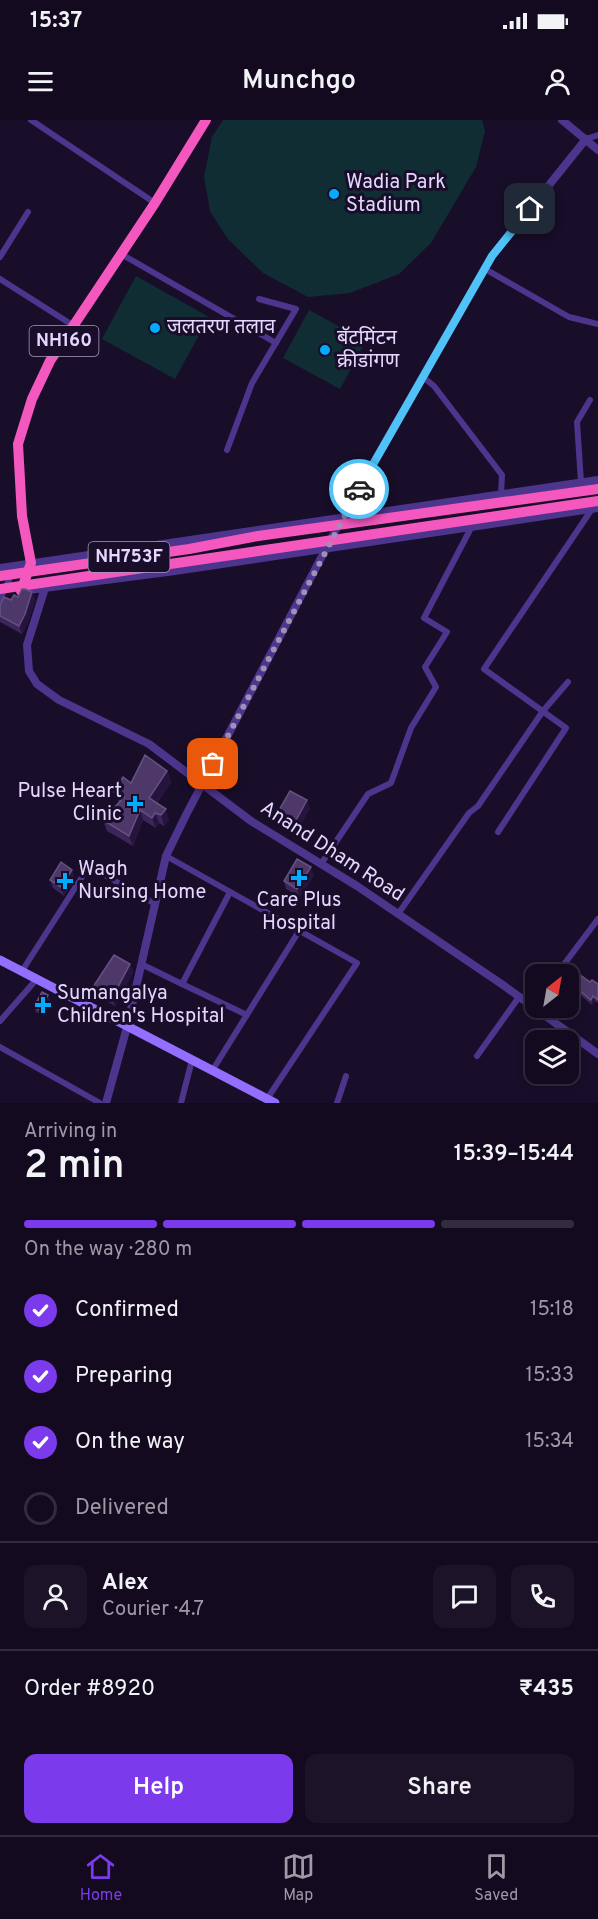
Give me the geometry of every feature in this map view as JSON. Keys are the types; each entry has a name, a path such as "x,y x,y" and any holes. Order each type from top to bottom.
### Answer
{"highway":[{"name":"NH160","path":"31,563 22,516 18,444 32,399 50,362 155,203 206,120"},
{"name":"NH753F","path":"0,576 189,549 258,536 598,489"},
{"name":"NH753F","path":"1,594 596,506"},
{"path":"21,591 31,563"}],"main road":[{"path":"0,960 271,1101"}],"street":[{"path":"31,120 155,203"},
{"path":"562,120 598,150"},
{"path":"106,1103 127,1027 166,856 202,785 342,518 492,256 586,139 598,135"},
{"path":"0,257 28,212"},
{"path":"121,254 276,343"},
{"path":"485,269 569,317 598,324"},
{"path":"0,279 74,326"},
{"path":"227,450 252,383 296,309 259,299"},
{"path":"423,376 434,386 502,474 501,494"},
{"path":"581,482 577,422 590,400"},
{"path":"0,568 598,480"},
{"path":"1,594 596,506"},
{"path":"498,832 566,728 484,669 596,506"},
{"path":"321,864 368,794 392,783 411,728 436,687 425,667 447,632 424,618 472,526"},
{"path":"1,594 16,566"},
{"name":"Anand Dham Road","path":"45,588 27,645 29,671 37,684 59,700 149,744 251,821 398,915 598,1054"},
{"path":"398,915 469,813 478,806 543,711 568,682"},
{"path":"166,856 357,963 271,1101"},
{"path":"21,971 89,866 155,904"},
{"path":"182,984 230,892"},
{"path":"564,964 598,919"},
{"path":"212,1071 299,931"},
{"path":"141,964 247,1015"},
{"path":"0,1021 36,980"},
{"path":"477,1056 519,997"},
{"path":"0,1047 100,1103"},
{"path":"181,1103 192,1060"},
{"path":"337,1103 346,1076"}],"green space":[{"name":"Wadia Park Stadium","path":"223,120 482,120 485,131 476,167 431,243 399,274 350,293 308,297 263,273 227,238 210,211 204,177 212,137"},
{"name":"जलतरण तलाव","path":"136,276 209,317 175,379 102,339"},
{"name":"बॅटमिंटन क्रीडांगण","path":"309,310 366,341 340,389 283,358"}],"building":[{"path":"22,589 32,592 19,626 0,616 0,605 4,597 11,600 14,595 18,597"},
{"path":"145,755 167,771 149,798 166,809 161,815 155,813 152,818 140,810 129,836 103,820 124,797 114,792 123,777 131,783"},
{"path":"290,791 307,800 295,822 278,812"},
{"path":"297,859 311,867 297,889 284,881"},
{"path":"61,862 72,870 61,887 50,880"},
{"path":"114,955 130,964 112,998 93,987"},
{"path":"579,974 590,982 592,980 598,984 598,1000 593,996 591,1000 579,990"},
{"path":"42,992 48,995 40,1010 34,1007"}],"way so far":[{"path":"213,764 359,489"}],"place":[{"name":"Wadia Park Stadium","path":"334,194"},
{"name":"जलतरण तलाव","path":"155,328"},
{"name":"बॅटमिंटन क्रीडांगण","path":"325,350"},
{"name":"Pulse Heart Clinic","path":"135,804"},
{"name":"Care Plus Hospital","path":"299,878"},
{"name":"Wagh Nursing Home","path":"65,881"},
{"name":"Sumangalya Children's Hospital","path":"43,1005"}],"route":[{"path":"359,489 492,256 530,209"}]}
